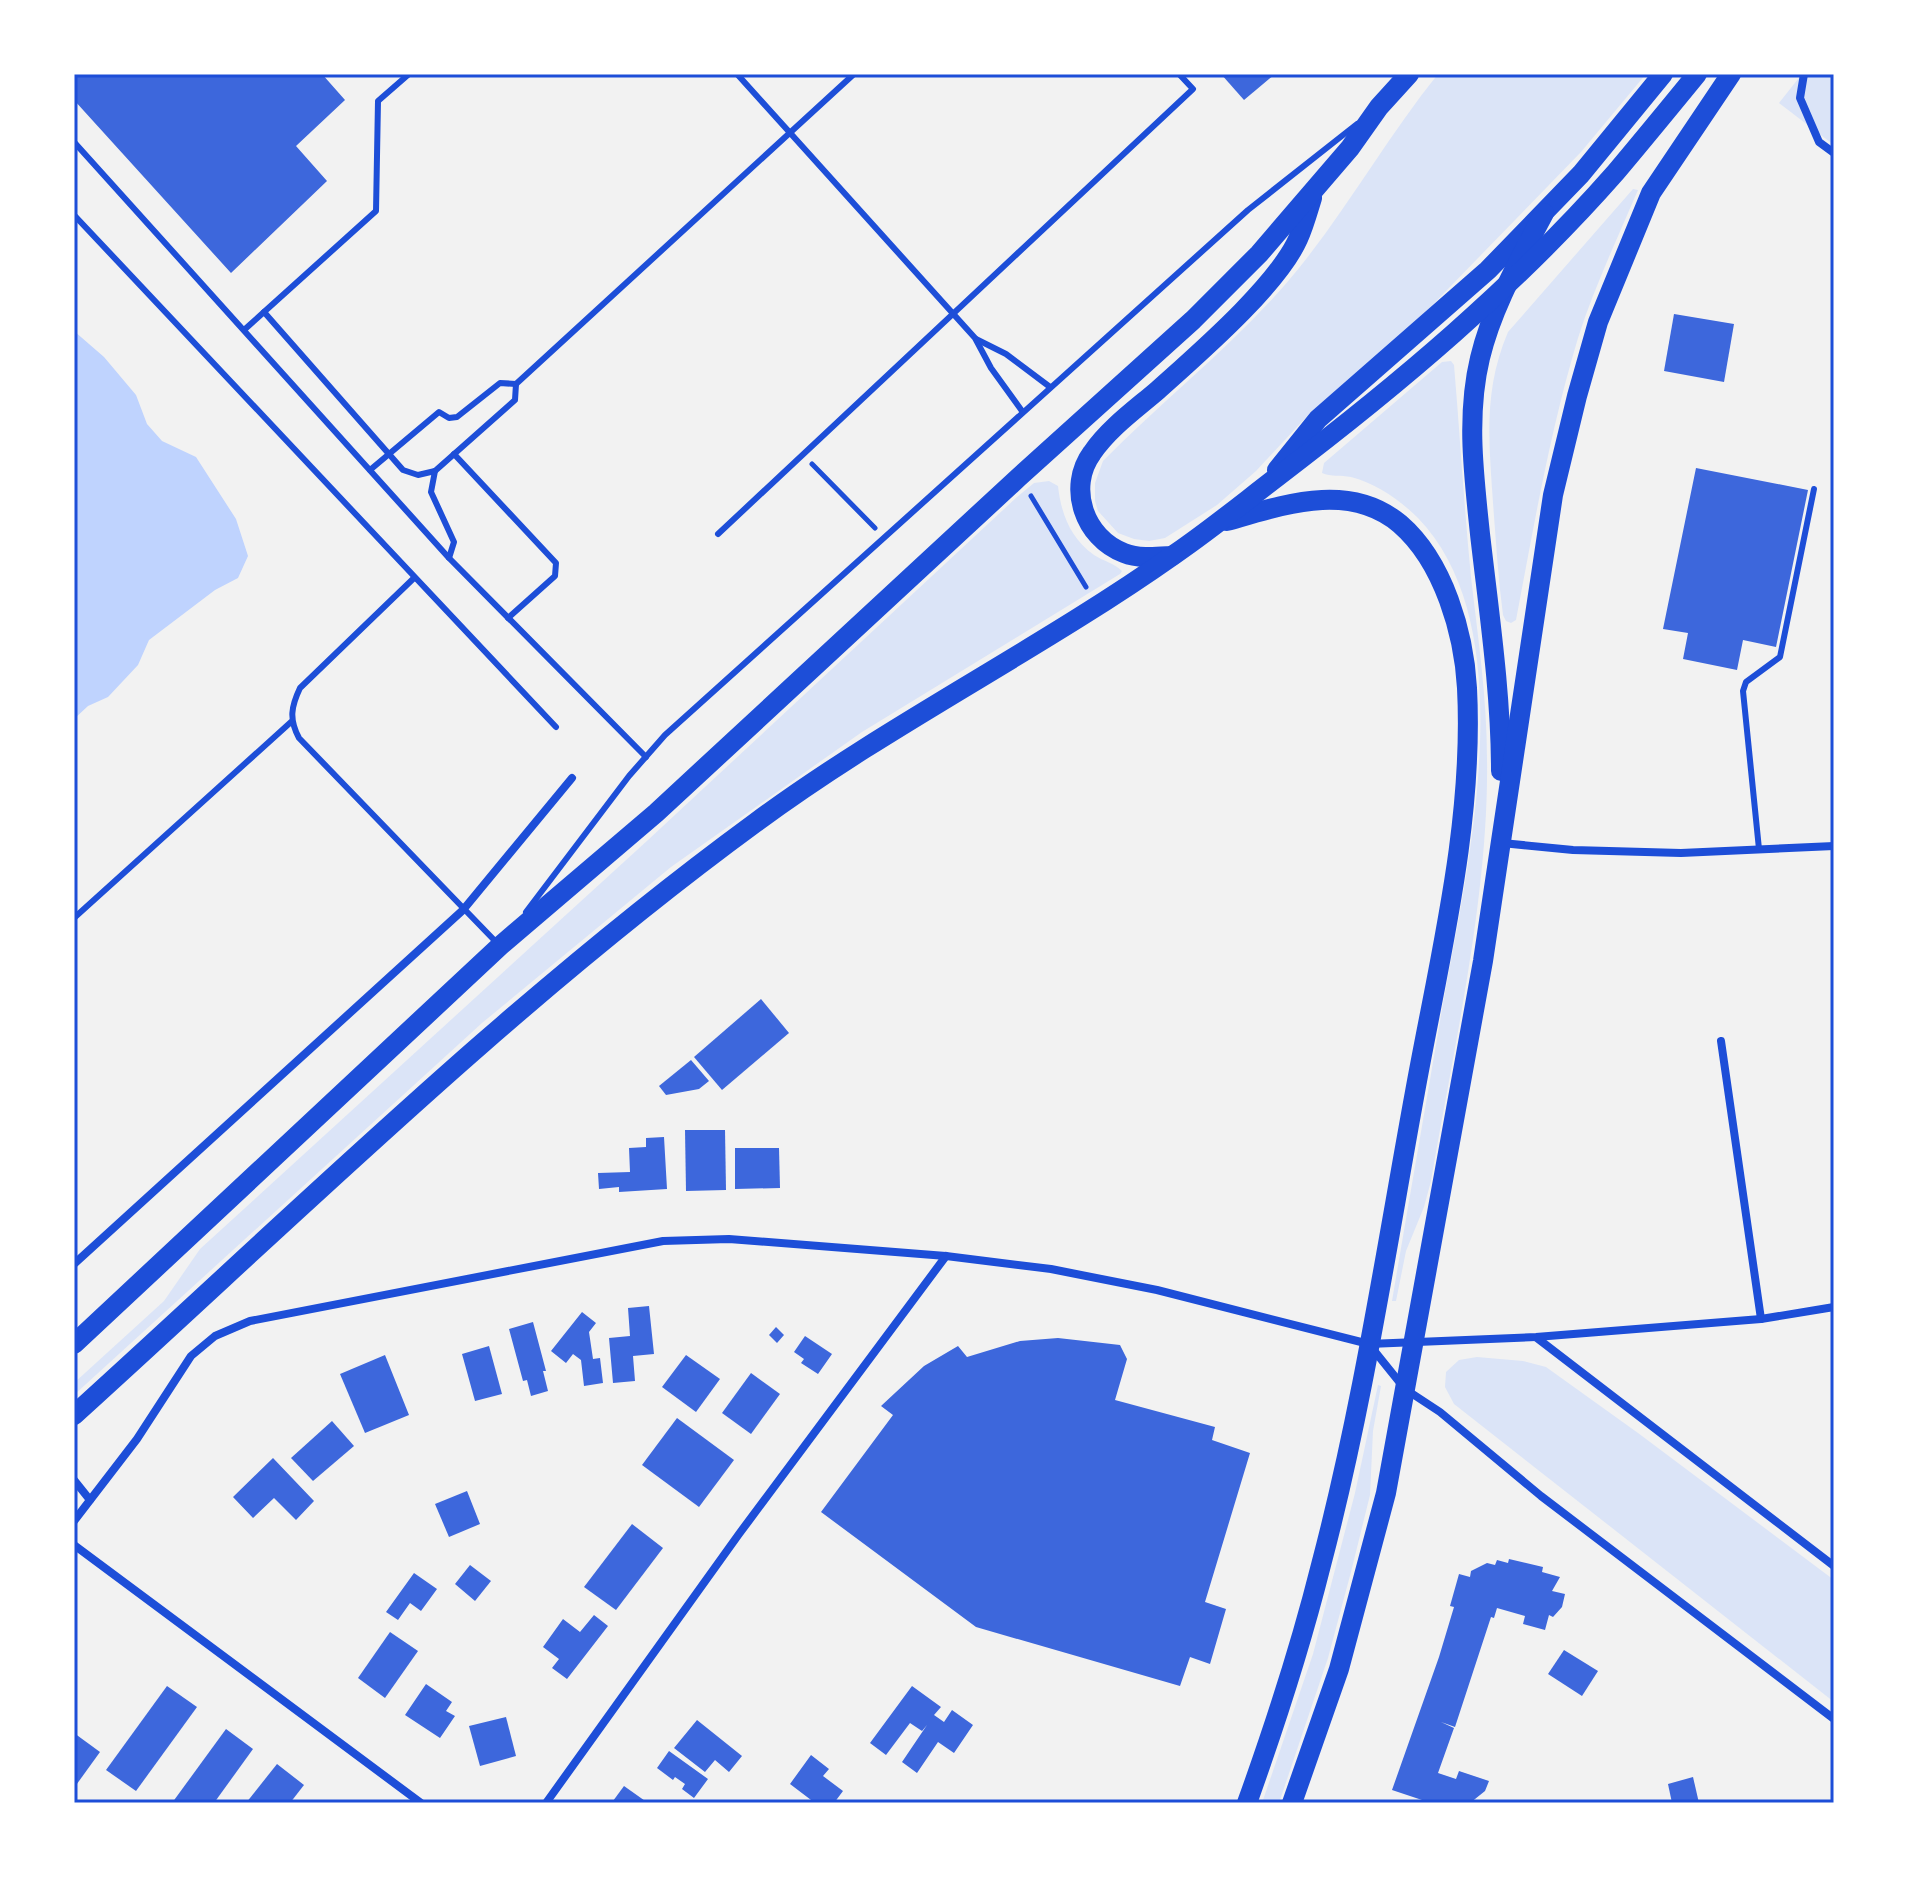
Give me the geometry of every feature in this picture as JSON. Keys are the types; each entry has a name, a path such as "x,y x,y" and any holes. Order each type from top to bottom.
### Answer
{"main road":[{"path":"74,1344 500,946 656,813 1193,320 1259,254 1409,74"},
{"path":"1269,484 1279,466 1318,419 1488,270 1544,213 1581,174 1663,74"},
{"path":"74,1415 542,991 659,896 760,819 867,747 1174,556 1336,432 1450,337 1509,282 1613,175 1697,74"},
{"path":"1292,1803 1339,1669 1386,1493 1405,1389 1403,1341 1461,1093 1553,495 1577,396 1598,322 1651,193 1731,74"},
{"path":"1174,556 1145,558 1126,554 1104,541 1088,523 1082,507 1082,470 1092,452 1116,427 1266,286 1298,241 1316,187"},
{"path":"1501,843 1501,741 1472,458 1473,410 1480,358 1509,282 1544,213"},
{"path":"1220,523 1286,504 1321,499 1348,501 1374,509 1400,524 1422,550 1455,616 1467,686 1460,836 1443,950 1369,1344 1321,1567 1270,1739 1247,1803"}],"street":[{"path":"1804,74 1800,98 1819,142 1834,153"},
{"path":"74,1264 463,910 572,778"},
{"path":"1501,843 1573,850 1681,853 1834,846"},
{"path":"1721,1041 1761,1319"},
{"path":"74,1521 137,1439 191,1356 215,1336 250,1321 663,1241 729,1239 946,1256 1051,1269 1157,1290 1369,1344 1536,1337 1761,1319 1834,1307"},
{"path":"546,1803 739,1534 946,1256"},
{"path":"1536,1337 1834,1566"},
{"path":"1369,1344 1405,1389 1440,1412 1541,1496 1834,1719"},
{"path":"74,1480 90,1500"},
{"path":"74,1545 421,1803"}],"lane":[{"path":"244,330 376,211 378,101 409,74"},
{"path":"737,74 975,338 991,368 1022,411"},
{"path":"264,312 403,470 418,475 435,471 515,400 516,384 854,74"},
{"path":"718,534 1193,89 1179,74"},
{"path":"414,578 300,688 292,705 291,722 299,738 500,946 629,776 665,735 1248,210 1379,107"},
{"path":"74,142 449,558 646,757"},
{"path":"74,215 556,727"},
{"path":"975,338 1006,354 1050,387"},
{"path":"370,470 439,412 449,418 457,417 500,383 516,384"},
{"path":"454,454 556,563 555,576 508,618"},
{"path":"435,471 431,492 454,542 449,558"},
{"path":"1759,849 1743,691 1746,682 1780,657 1814,489"},
{"path":"74,918 291,722"}],"path":[{"path":"803,454 884,537"},
{"path":"1019,477 1098,606"}],"shaded area":[{"path":"1438,74 1646,74 1581,152 1413,325 1310,413 1256,471 1217,505 1165,538 1149,541 1118,533 1098,511 1095,501 1095,483 1103,461 1277,294 1317,244"},
{"path":"1802,74 1834,74 1834,145 1779,103"},
{"path":"1633,189 1638,190 1591,301 1568,373 1543,478 1516,620 1511,623 1503,615 1490,458 1491,396 1500,354 1508,332"},
{"path":"1451,361 1454,365 1484,690 1486,811 1476,917 1431,1181 1406,1251 1396,1301 1392,1301 1473,827 1479,757 1480,689 1471,624 1451,566 1418,518 1369,483 1322,473 1324,463 1442,362"},
{"path":"1049,481 1058,486 1064,515 1079,541 1094,555 1119,568 1122,571 1120,574 862,732 671,867 482,1023 74,1395 74,1383 164,1301 200,1249 648,840 1017,497 1034,483"},
{"path":"1477,1357 1523,1361 1546,1367 1834,1580 1834,1702 1454,1404 1445,1387 1446,1372 1459,1360"},
{"path":"1378,1385 1381,1386 1373,1431 1370,1495 1328,1658 1279,1803 1262,1803 1313,1654 1355,1493"}],"water":[{"path":"74,331 104,357 136,395 147,424 162,441 196,457 236,519 248,556 238,578 215,590 149,640 138,665 108,697 88,706 74,719"}],"building":[{"path":"74,74 322,74 345,100 296,146 327,181 231,273 74,100"},
{"path":"1221,74 1275,74 1244,100"},
{"path":"1674,314 1734,324 1724,382 1664,371"},
{"path":"1696,468 1808,490 1776,647 1743,640 1737,670 1683,659 1688,633 1663,629"},
{"path":"761,999 789,1033 722,1090 694,1057"},
{"path":"691,1060 709,1081 699,1089 666,1095 659,1086"},
{"path":"685,1130 725,1130 726,1190 686,1191"},
{"path":"664,1137 667,1189 619,1192 619,1187 599,1189 598,1173 630,1172 629,1148 646,1147 646,1138"},
{"path":"735,1148 779,1148 780,1188 735,1189"},
{"path":"649,1306 654,1354 633,1356 635,1381 613,1383 609,1338 630,1336 628,1308"},
{"path":"582,1312 596,1323 589,1332 593,1359 600,1358 603,1383 584,1386 581,1360 573,1354 566,1363 551,1351"},
{"path":"533,1322 548,1391 531,1396 527,1380 523,1381 509,1329"},
{"path":"776,1327 784,1335 777,1343 769,1335"},
{"path":"805,1336 832,1354 818,1374 801,1363 804,1359 794,1352"},
{"path":"1058,1338 1120,1345 1127,1359 1115,1400 1215,1427 1212,1440 1250,1453 1205,1602 1226,1609 1210,1664 1190,1657 1180,1686 976,1627 821,1512 893,1415 881,1406 924,1366 958,1346 967,1357 1020,1341"},
{"path":"489,1346 502,1394 475,1401 462,1354"},
{"path":"385,1355 409,1415 365,1433 340,1374"},
{"path":"686,1355 720,1379 696,1412 662,1387"},
{"path":"751,1373 780,1394 751,1434 722,1413"},
{"path":"677,1418 734,1460 699,1507 642,1465"},
{"path":"332,1421 354,1446 313,1481 291,1458"},
{"path":"273,1458 314,1501 296,1520 274,1498 253,1518 233,1497"},
{"path":"467,1491 480,1524 449,1537 435,1504"},
{"path":"632,1524 663,1548 616,1610 584,1587"},
{"path":"1509,1559 1543,1567 1542,1572 1560,1577 1552,1591 1565,1594 1562,1607 1553,1617 1549,1615 1545,1630 1523,1624 1525,1616 1497,1608 1494,1618 1491,1617 1455,1727 1441,1722 1454,1728 1438,1773 1456,1779 1459,1771 1489,1781 1485,1791 1470,1803 1431,1803 1392,1790 1439,1657 1454,1607 1450,1606 1459,1574 1470,1577 1471,1571 1487,1563 1495,1565 1497,1560 1508,1563"},
{"path":"470,1565 491,1581 475,1601 455,1584"},
{"path":"414,1573 437,1589 421,1611 410,1603 398,1620 386,1612"},
{"path":"594,1615 608,1626 567,1679 552,1668 559,1659 543,1647 563,1619 580,1632"},
{"path":"390,1632 418,1651 385,1698 358,1678"},
{"path":"1564,1650 1598,1671 1582,1696 1548,1674"},
{"path":"426,1684 452,1702 446,1711 455,1716 440,1738 405,1715"},
{"path":"167,1686 197,1707 136,1791 106,1770"},
{"path":"912,1686 941,1707 934,1715 944,1722 952,1710 973,1725 954,1753 938,1742 917,1773 902,1762 927,1725 922,1731 910,1723 886,1755 870,1743"},
{"path":"506,1717 516,1756 480,1766 469,1726"},
{"path":"697,1720 742,1756 729,1772 715,1760 705,1772 674,1748"},
{"path":"226,1729 253,1749 214,1803 172,1803"},
{"path":"74,1733 100,1752 74,1788"},
{"path":"669,1751 708,1779 694,1798 682,1789 685,1784 675,1777 673,1780 657,1768"},
{"path":"811,1755 829,1769 823,1776 843,1791 834,1803 815,1803 790,1784"},
{"path":"277,1764 304,1785 290,1803 246,1803"},
{"path":"1693,1777 1699,1803 1672,1803 1668,1784"},
{"path":"624,1786 648,1803 613,1801"}]}
